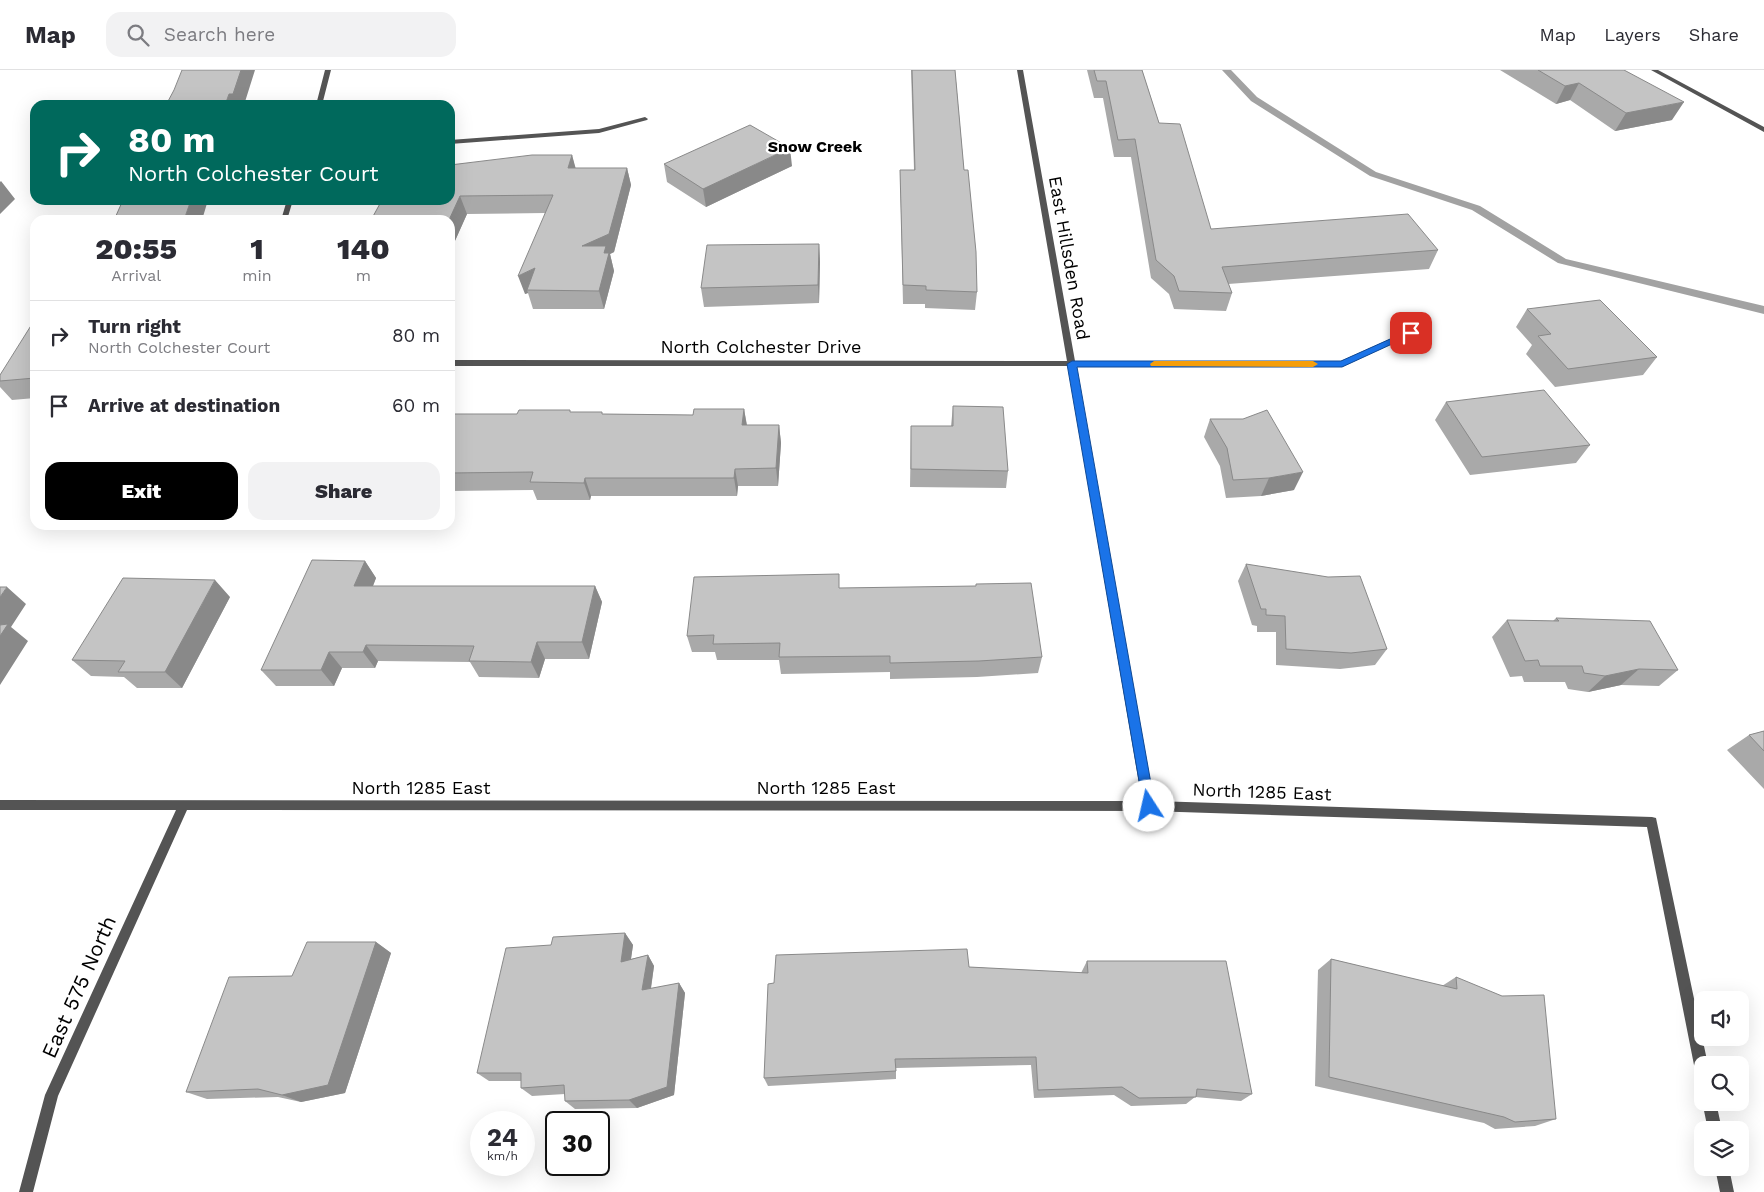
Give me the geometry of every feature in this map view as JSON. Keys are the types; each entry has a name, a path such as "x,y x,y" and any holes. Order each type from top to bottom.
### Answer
{"street":[{"path":"320,100 328,70"},
{"name":"East Hillsden Road","path":"1020,70 1149,806"},
{"path":"1654,70 1764,130"},
{"path":"455,142 599,131 645,119"},
{"path":"1754,124 1764,123"},
{"name":"North Colchester Drive","path":"455,363 1342,364 1411,333"},
{"name":"North 1285 East","path":"0,805 1149,806 1652,822 1699,1056"},
{"name":"East 575 North","path":"26,1192 52,1095 184,805"},
{"path":"1724,1176 1727,1192"}],"building":[{"path":"182,70 241,70 233,94 229,94 227,100 169,100"},
{"path":"912,70 955,70 964,170 968,170 976,252 977,292 926,290 926,286 903,285 900,170 915,170"},
{"path":"1094,70 1142,70 1159,123 1180,124 1211,229 1408,214 1438,250 1222,267 1232,293 1179,291 1174,276 1156,260 1135,139 1118,140 1106,81 1097,81"},
{"path":"1538,70 1624,70 1684,102 1626,113 1579,83 1565,86"},
{"path":"750,125 790,148 703,189 664,164"},
{"path":"532,155 572,155 568,168 627,168 609,234 582,246 606,246 604,253 609,253 599,291 527,290 535,268 518,276 553,195 460,196 451,215 374,215 379,205 455,205 455,164"},
{"path":"121,205 189,205 186,215 116,215"},
{"path":"819,244 818,285 701,288 707,245"},
{"path":"1600,300 1657,357 1568,369 1538,336 1551,334 1527,309"},
{"path":"30,327 30,378 0,381 0,375"},
{"path":"1544,390 1590,445 1482,457 1446,402"},
{"path":"953,406 1003,407 1008,471 911,469 911,426 953,426"},
{"path":"694,409 744,409 742,425 779,425 776,468 735,469 734,478 585,478 584,483 530,482 533,472 455,473 455,414 517,414 519,410 570,410 570,412 602,412 602,414 693,415"},
{"path":"1267,410 1303,472 1269,478 1233,480 1227,448 1210,419 1243,419"},
{"path":"312,560 365,561 354,586 595,586 582,642 537,642 531,662 469,661 474,646 366,645 363,652 329,652 321,670 261,670"},
{"path":"1246,564 1328,577 1360,576 1387,649 1351,653 1286,649 1285,616 1266,615 1266,609 1261,609"},
{"path":"839,574 839,588 976,586 976,584 1031,583 1042,657 979,661 890,663 890,656 779,657 780,643 713,644 714,635 687,636 694,577"},
{"path":"123,578 215,580 165,672 118,672 125,661 72,660"},
{"path":"0,587 7,587 0,597"},
{"path":"1556,618 1650,621 1678,670 1639,669 1605,676 1584,673 1582,666 1540,666 1538,660 1525,661 1507,620 1559,621"},
{"path":"8,624 0,636 0,625"},
{"path":"1764,731 1764,751 1749,735"},
{"path":"625,933 621,962 648,955 642,990 679,983 667,1087 629,1100 565,1101 564,1085 521,1088 521,1073 477,1073 506,948 551,945 553,937"},
{"path":"307,942 376,942 328,1085 282,1095 258,1089 186,1092 229,977 292,976"},
{"path":"967,949 969,967 1088,973 1087,961 1226,961 1252,1094 1197,1089 1196,1097 1139,1098 1122,1087 1038,1090 1036,1057 895,1059 896,1071 764,1078 768,984 774,983 776,955"},
{"path":"1331,959 1457,989 1456,977 1502,996 1544,995 1556,1119 1515,1122 1504,1117 1329,1077"}],"waterway":[{"path":"1226,70 1254,99 1373,174 1476,208 1562,261 1764,310"}],"slow traffic":[{"path":"1154,364 1313,364"}],"district":[{"name":"Snow Creek","path":"815,146"}],"route":[{"path":"1149,806 1072,364 1342,364 1411,333"}]}
